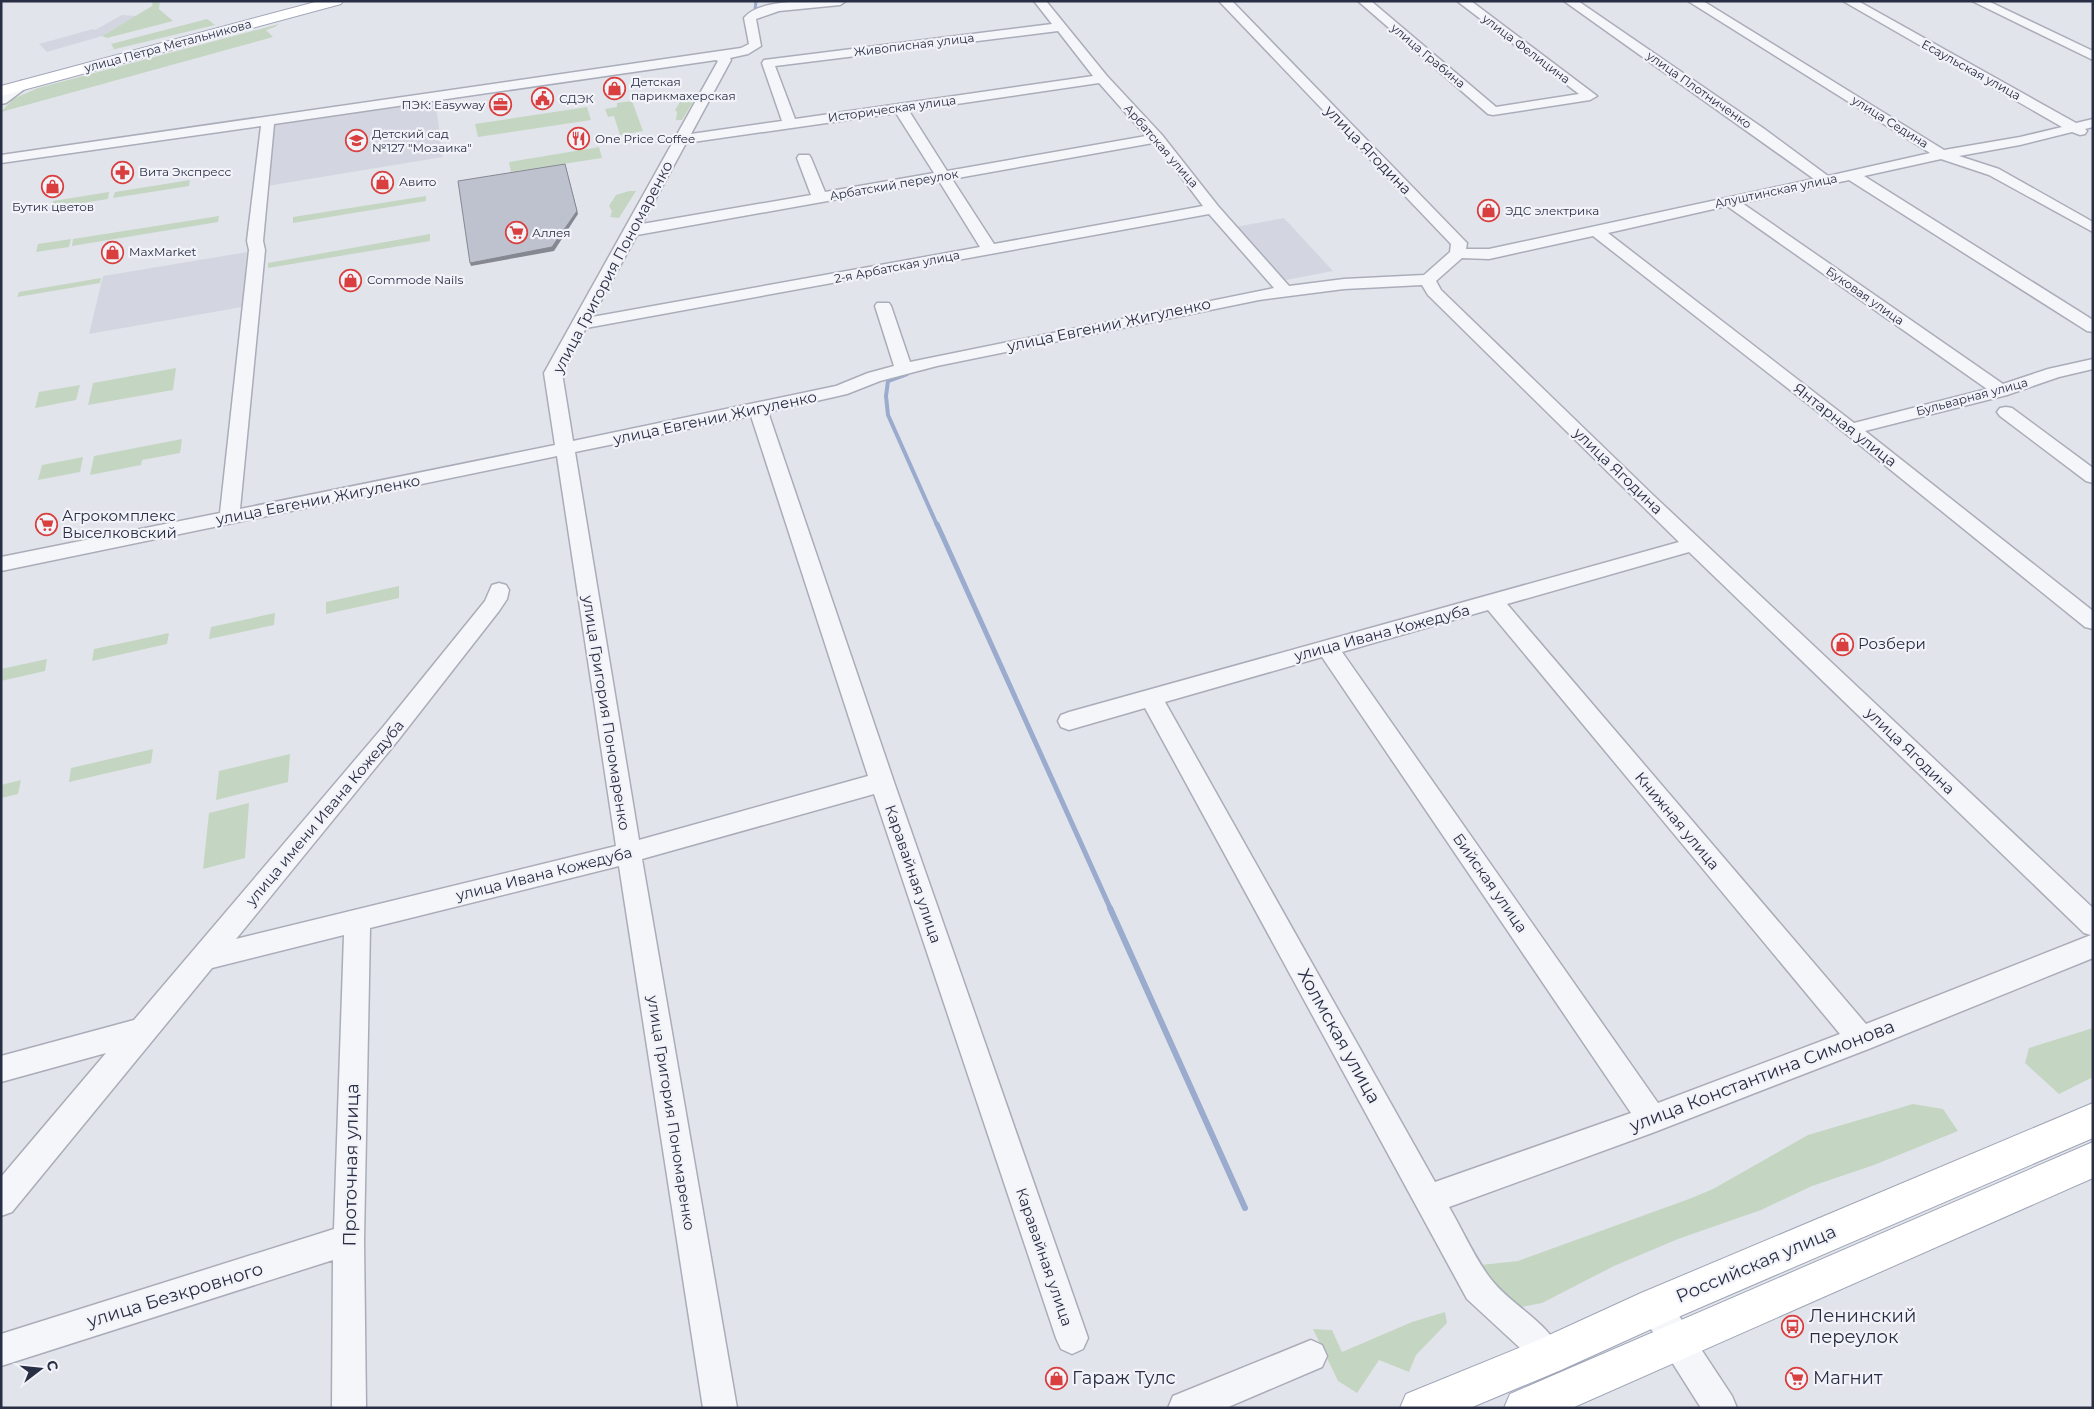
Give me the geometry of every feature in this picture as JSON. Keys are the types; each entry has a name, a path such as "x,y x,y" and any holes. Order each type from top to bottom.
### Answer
{"main road":[{"name":"улица Петра Метальникова","path":"1,84 311,1"},
{"name":"улица Петра Метальникова","path":"1,91 336,1"},
{"name":"Российская улица","path":"1420,1408 1547,1356 1655,1307 2093,1120"},
{"path":"1524,1408 2093,1160"}],"street":[{"path":"1,159 720,57 755,46 750,18 754,14 770,9 840,1"},
{"name":"Арбатская улица","path":"1040,1 1102,79 1156,138 1213,209 1284,290"},
{"name":"улица Ягодина","path":"1225,1 1459,243 1458,253"},
{"name":"улица Грабина","path":"1365,1 1493,111"},
{"name":"улица Фелицина","path":"1463,1 1590,96 1493,111"},
{"name":"улица Плотниченко","path":"1570,1 1758,130 1825,180"},
{"name":"улица Седина","path":"1694,1 1942,155 1994,172 2093,228"},
{"name":"Есаульская улица","path":"1850,1 2072,127 2093,137"},
{"path":"1978,1 2093,56"},
{"name":"Живописная улица","path":"790,124 768,63 1061,27"},
{"name":"улица Григория Пономаренко","path":"720,57 725,60 553,373 720,1408"},
{"name":"Историческая улица","path":"681,140 1102,79"},
{"path":"1,100 21,86"},
{"path":"900,108 989,250"},
{"path":"228,518 257,250 255,240 268,120"},
{"name":"Алуштинская улица","path":"1458,253 1489,254 1942,155 2020,141 2093,123"},
{"name":"Арбатский переулок","path":"631,232 1156,138"},
{"path":"804,158 820,198"},
{"path":"1852,175 2093,327"},
{"name":"Буковая улица","path":"1729,201 2001,391"},
{"name":"2-я Арбатская улица","path":"580,324 1213,209"},
{"name":"Янтарная улица","path":"1595,230 1851,429 2093,622"},
{"path":"1428,280 1458,253"},
{"name":"улица Ягодина","path":"1428,280 1434,292 1694,544 2093,925"},
{"name":"улица Евгении Жигуленко","path":"1,564 758,409 841,390 874,377 940,360 1284,290 1344,284 1428,280"},
{"path":"883,306 904,369"},
{"name":"Бульварная улица","path":"1851,429 2001,391 2054,373 2093,364"},
{"name":"Каравайная улица","path":"758,409 882,782 1072,1338"},
{"path":"2006,412 2093,477"},
{"name":"улица Ивана Кожедуба","path":"1069,721 1694,544"},
{"name":"улица имени Ивана Кожедуба","path":"1,1201 397,726 492,606 497,599 499,590"},
{"name":"Книжная улица","path":"1493,602 1861,1039"},
{"name":"Бийская улица","path":"1328,647 1652,1118"},
{"name":"Холмская улица","path":"1151,698 1478,1288 1488,1300 1521,1325 1537,1340 1547,1356"},
{"name":"улица Ивана Кожедуба","path":"204,958 357,922 629,853 882,782"},
{"name":"Проточная улица","path":"349,1408 349,1240 357,922"},
{"name":"улица Константина Симонова","path":"1429,1199 1861,1039 2093,946"},
{"path":"1,1068 142,1031"},
{"name":"улица Безкровного","path":"1,1350 349,1240"},
{"path":"1655,1307 1720,1408"},
{"path":"1185,1408 1311,1356"}],"shaded area":[{"path":"122,15 136,16 102,36 47,52 39,44 95,30"},
{"name":"Детский сад №127 \"Мозаика\"","path":"435,99 443,157 267,186 273,124"},
{"path":"1284,218 1333,271 1281,281 1235,227"},
{"path":"247,252 242,307 89,334 103,276"}],"green space":[{"path":"153,1 160,1 159,9 173,21 107,38 102,36 152,6"},
{"path":"207,19 215,25 103,52 114,49 111,44"},
{"path":"279,24 266,30 273,37 1,112 13,99 38,88"},
{"path":"691,98 695,99 682,120 676,120 677,112 675,110 680,102"},
{"path":"632,101 643,131 620,135 614,116 608,117 605,109 617,107 617,103"},
{"path":"587,107 591,120 478,137 475,124"},
{"path":"599,147 602,158 511,172 509,162"},
{"path":"190,180 189,186 113,198 115,192"},
{"path":"636,191 619,218 610,217 612,211 609,206 616,195"},
{"path":"109,192 108,199 51,208 53,201"},
{"path":"426,196 426,201 293,223 293,217"},
{"path":"219,216 218,222 72,246 73,239"},
{"path":"430,234 430,241 268,268 268,263"},
{"path":"71,239 69,247 36,252 38,244"},
{"path":"101,278 100,283 17,297 19,292"},
{"path":"176,368 173,390 88,405 93,383"},
{"path":"80,385 76,400 35,408 39,392"},
{"path":"182,439 180,453 142,460 141,465 90,475 94,456"},
{"path":"83,457 80,472 38,480 42,465"},
{"path":"399,586 399,598 326,614 326,602"},
{"path":"275,613 274,625 209,639 211,627"},
{"path":"169,633 167,644 92,661 94,649"},
{"path":"47,659 45,671 1,681 1,669"},
{"path":"153,749 151,763 69,782 71,768"},
{"path":"290,754 288,782 216,800 219,771"},
{"path":"21,780 18,794 1,798 1,785"},
{"path":"249,803 245,858 203,869 209,813"},
{"path":"2093,1028 2093,1077 2059,1094 2025,1063 2029,1048"},
{"path":"1913,1104 1943,1109 1958,1131 1874,1165 1812,1186 1761,1210 1678,1239 1614,1266 1542,1303 1506,1310 1481,1265 1518,1261 1689,1199 1713,1189 1808,1135"},
{"path":"1445,1312 1447,1323 1416,1355 1409,1372 1379,1360 1357,1393 1338,1381 1313,1329 1332,1330 1342,1352 1412,1322"}],"building":[{"name":"Аллея","path":"565,164 577,211 552,247 470,263 458,181"}],"waterway":[{"path":"755,10 756,1"},
{"path":"907,374 888,381 886,396 888,415 937,525"},
{"path":"937,524 1111,910"},
{"path":"1110,908 1245,1208"}],"place":[{"name":"Детская парикмахерская","path":"615,89"},
{"name":"СДЭК","path":"543,99"},
{"name":"ПЭК: Easyway","path":"501,105"},
{"name":"One Price Coffee","path":"579,139"},
{"name":"Детский сад №127 \"Мозаика\"","path":"356,141"},
{"name":"Вита Экспресс","path":"123,172"},
{"name":"Авито","path":"383,182"},
{"name":"Бутик цветов","path":"53,186"},
{"name":"ЭДС электрика","path":"1489,211"},
{"name":"Аллея","path":"516,233"},
{"name":"MaxMarket","path":"113,252"},
{"name":"Commode Nails","path":"351,280"},
{"name":"Агрокомплекс Выселковский","path":"46,525"},
{"name":"Розбери","path":"1842,644"},
{"name":"Ленинский переулок","path":"1793,1326"},
{"name":"Гараж Тулс","path":"1056,1378"},
{"name":"Магнит","path":"1797,1378"}]}
